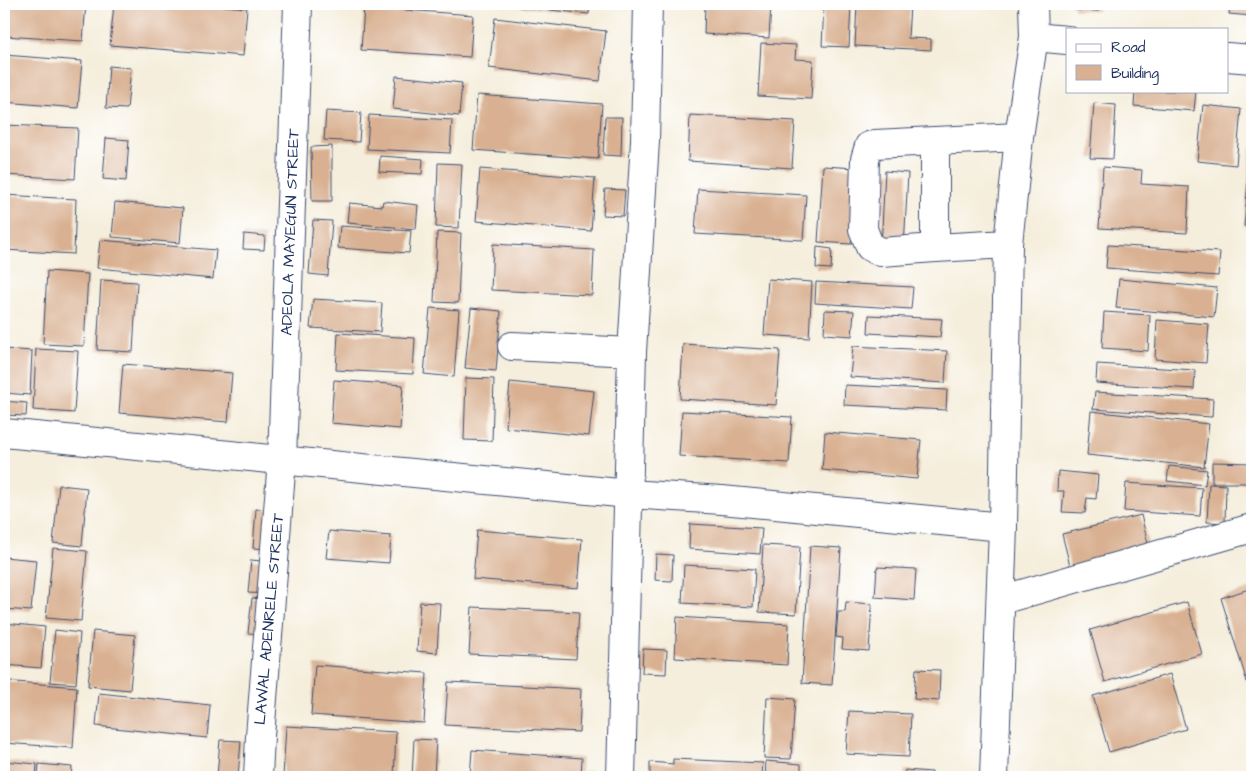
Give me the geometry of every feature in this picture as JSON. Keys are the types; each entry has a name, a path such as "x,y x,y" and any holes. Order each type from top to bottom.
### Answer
{"street":[{"name":"ADEOLA MAYEGUN STREET","path":"282,460 298,4"},
{"path":"621,777 632,352 645,141 648,4"},
{"path":"994,777 1003,527 1008,244 1019,137 1034,37 1033,4"},
{"path":"1034,37 1066,40"},
{"path":"1228,57 1252,59"},
{"path":"1008,244 881,252 870,247 863,229 865,159 869,146 875,144 1019,137"},
{"path":"935,141 935,248"},
{"path":"512,346 632,352"},
{"path":"4,433 629,494 722,500 1003,527"},
{"name":"LAWAL ADENRELE STREET","path":"258,777 282,460"},
{"path":"1001,600 1252,528"}],"building":[{"path":"4,4 86,4 83,41 4,36"},
{"path":"114,4 200,4 247,8 243,56 110,45"},
{"path":"501,4 590,4 589,14"},
{"path":"705,4 771,4 769,38 704,34"},
{"path":"824,4 851,4 849,47 822,46"},
{"path":"857,4 910,5 908,38 931,39 931,50 855,46"},
{"path":"1074,4 1100,4 1099,11 1074,10"},
{"path":"1230,4 1252,4 1252,16 1229,14"},
{"path":"364,7 473,15 470,57 361,50"},
{"path":"495,18 606,31 600,81 489,68"},
{"path":"761,43 796,45 795,59 813,60 811,99 758,96"},
{"path":"4,55 82,61 78,108 4,102"},
{"path":"109,66 131,68 127,109 106,108"},
{"path":"396,76 462,83 459,116 393,109"},
{"path":"1135,92 1196,92 1194,111 1134,106"},
{"path":"477,95 602,104 598,159 473,150"},
{"path":"1094,103 1116,105 1113,159 1090,158"},
{"path":"1203,105 1241,109 1236,165 1197,161"},
{"path":"326,111 361,113 359,142 324,140"},
{"path":"369,115 452,120 450,153 367,149"},
{"path":"690,115 795,121 792,168 688,161"},
{"path":"605,117 622,117 621,156 603,155"},
{"path":"4,125 78,128 75,179 4,175"},
{"path":"106,138 129,140 126,181 103,179"},
{"path":"332,146 332,201 312,201 311,147"},
{"path":"1252,148 1252,227 1244,226"},
{"path":"380,156 423,159 422,174 379,172"},
{"path":"438,163 462,164 459,228 436,227"},
{"path":"823,166 856,168 851,244 818,242"},
{"path":"1103,167 1142,170 1141,184 1189,187 1187,233 1099,228"},
{"path":"480,169 595,178 591,231 476,221"},
{"path":"885,171 908,173 904,248 881,247"},
{"path":"605,189 625,190 623,216 603,215"},
{"path":"698,189 806,195 803,240 695,234"},
{"path":"4,195 76,199 74,254 4,250"},
{"path":"383,201 418,205 416,229 347,223 349,203 382,206"},
{"path":"115,202 183,208 180,243 112,237"},
{"path":"313,220 332,221 328,276 309,274"},
{"path":"340,226 411,231 409,253 338,248"},
{"path":"437,232 461,233 458,303 434,302"},
{"path":"244,234 265,236 264,250 243,249"},
{"path":"100,240 216,250 213,279 97,268"},
{"path":"493,244 594,250 592,295 491,290"},
{"path":"1108,245 1220,252 1218,276 1106,268"},
{"path":"817,247 832,249 831,269 816,268"},
{"path":"47,271 88,274 84,346 43,344"},
{"path":"768,279 812,282 809,338 764,335"},
{"path":"1119,279 1217,288 1214,317 1116,308"},
{"path":"101,280 137,282 133,352 97,350"},
{"path":"816,282 913,287 911,309 815,303"},
{"path":"313,299 382,303 380,332 310,328"},
{"path":"430,308 459,310 454,377 424,374"},
{"path":"471,308 501,311 496,371 465,368"},
{"path":"825,310 854,311 852,336 824,334"},
{"path":"1104,312 1150,315 1148,351 1102,348"},
{"path":"869,315 942,319 940,337 868,333"},
{"path":"1157,320 1209,324 1206,363 1155,359"},
{"path":"338,333 415,338 413,374 336,370"},
{"path":"683,344 780,350 776,405 680,399"},
{"path":"853,346 947,351 945,383 850,377"},
{"path":"4,349 32,351 30,395 4,393"},
{"path":"36,349 78,351 74,413 33,410"},
{"path":"123,364 232,373 228,422 119,413"},
{"path":"1097,364 1195,370 1194,389 1096,383"},
{"path":"466,378 494,379 492,441 464,440"},
{"path":"334,380 403,385 400,429 331,423"},
{"path":"510,382 594,391 589,436 506,428"},
{"path":"845,385 947,390 946,410 844,405"},
{"path":"1095,392 1213,399 1212,417 1093,409"},
{"path":"4,401 27,403 26,416 4,415"},
{"path":"682,411 792,417 789,463 679,456"},
{"path":"1091,411 1209,424 1204,467 1087,455"},
{"path":"825,432 921,440 917,479 822,470"},
{"path":"1212,462 1252,463 1252,483 1212,483"},
{"path":"1169,466 1207,470 1205,485 1167,481"},
{"path":"1058,471 1098,475 1096,499 1087,498 1085,513 1062,512 1064,491 1057,491"},
{"path":"1126,483 1202,488 1200,516 1124,511"},
{"path":"1209,484 1226,485 1225,523 1207,522"},
{"path":"59,485 87,488 82,546 53,543"},
{"path":"256,509 271,510 268,549 253,548"},
{"path":"1141,515 1150,552 1071,570 1062,534"},
{"path":"690,524 762,528 760,554 689,549"},
{"path":"477,530 582,539 578,588 473,579"},
{"path":"329,531 391,536 389,563 326,558"},
{"path":"763,545 800,547 796,614 759,612"},
{"path":"810,546 841,548 832,685 802,683"},
{"path":"53,548 87,551 81,621 46,618"},
{"path":"656,554 673,555 672,581 655,580"},
{"path":"4,557 36,560 31,611 4,609"},
{"path":"251,560 271,562 268,594 248,593"},
{"path":"684,565 755,569 753,607 682,603"},
{"path":"877,567 916,569 914,600 875,597"},
{"path":"1252,588 1252,698 1221,598"},
{"path":"252,598 269,600 266,634 248,633"},
{"path":"420,602 440,603 437,653 417,651"},
{"path":"846,602 872,604 869,651 842,649 843,638 836,637 838,612 845,612"},
{"path":"1187,602 1202,654 1105,682 1090,630"},
{"path":"472,607 579,612 576,659 469,654"},
{"path":"677,617 789,624 787,665 675,658"},
{"path":"4,623 45,627 41,668 4,665"},
{"path":"55,630 80,633 76,684 50,682"},
{"path":"93,631 135,635 130,690 88,686"},
{"path":"643,649 667,650 666,674 642,673"},
{"path":"315,665 427,673 424,723 311,715"},
{"path":"916,669 940,670 939,701 914,699"},
{"path":"1170,674 1186,729 1109,752 1093,696"},
{"path":"4,681 77,687 73,748 4,743"},
{"path":"448,682 581,689 579,732 445,725"},
{"path":"99,693 210,705 207,738 96,726"},
{"path":"767,697 795,699 791,759 764,758"},
{"path":"849,711 911,714 909,757 846,754"},
{"path":"286,726 396,732 394,777 283,777"},
{"path":"414,739 436,740 434,777 412,777"},
{"path":"220,740 241,741 238,777 217,777"},
{"path":"472,750 582,758 581,777 470,777"},
{"path":"673,759 763,763 762,777 650,777 650,762 673,764"},
{"path":"4,761 37,764 36,777 4,777"},
{"path":"766,761 801,764 801,777 765,777"},
{"path":"39,764 72,767 71,777 38,777"},
{"path":"905,770 932,772 932,777 904,777"},
{"path":"585,771 606,772 605,777 584,777"}]}
